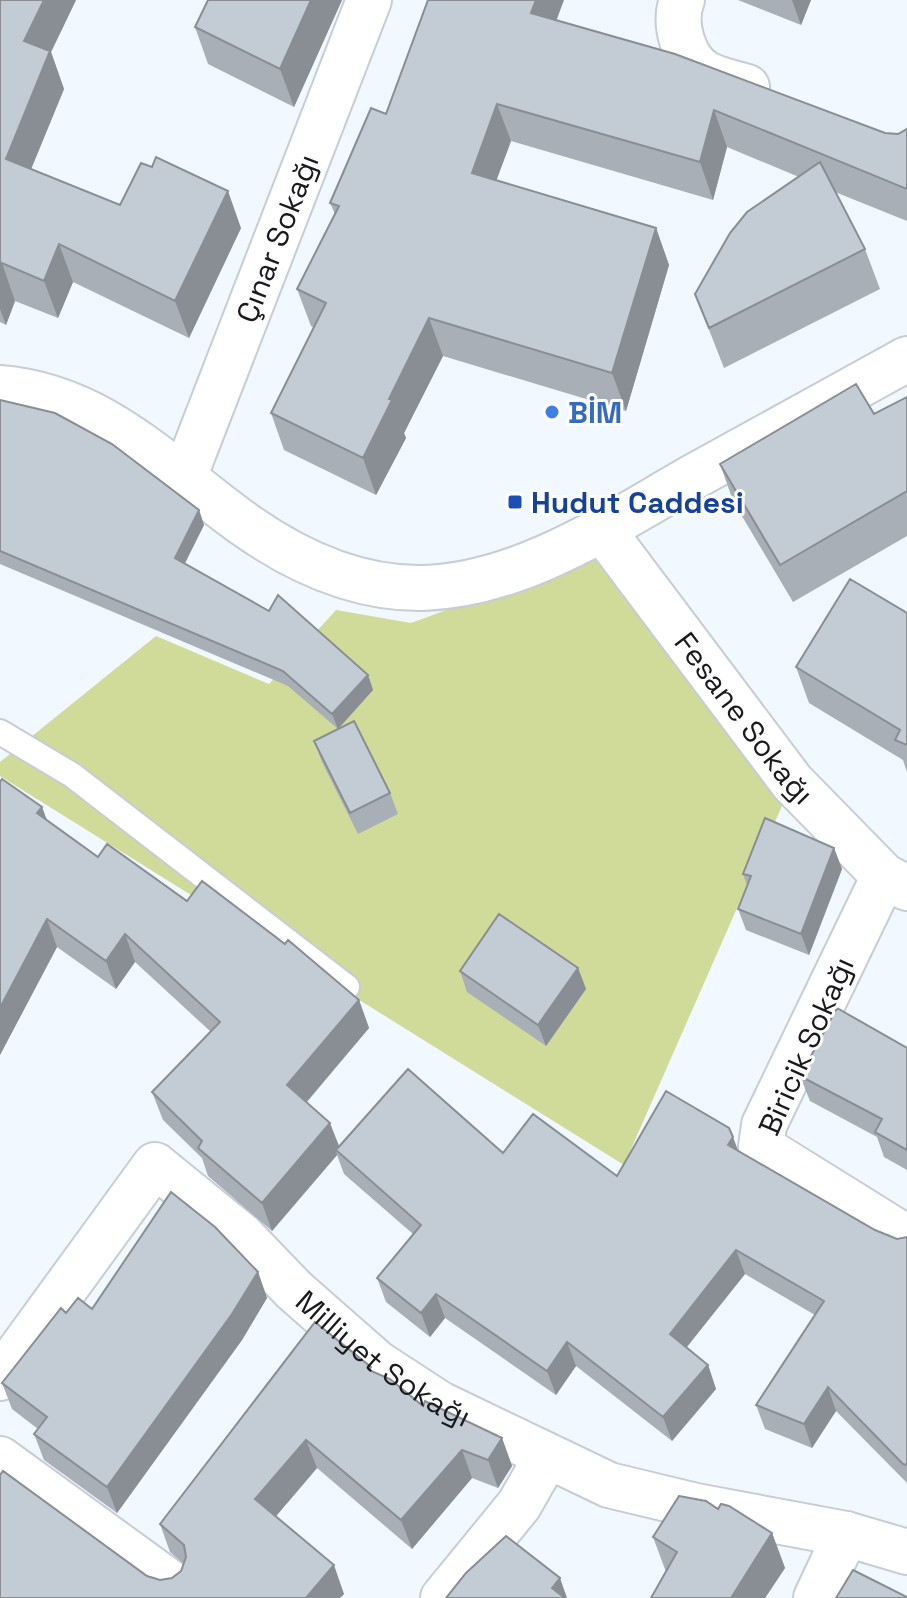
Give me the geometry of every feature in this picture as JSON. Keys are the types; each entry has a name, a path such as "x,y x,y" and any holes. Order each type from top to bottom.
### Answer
{"street":[{"name":"Çınar Sokağı","path":"185,475 369,0"},
{"path":"682,0 678,10 683,49 704,73 790,101"},
{"path":"0,388 47,394 129,434 185,475 242,523 282,549 335,573 376,584 424,588 477,580 520,569 601,528 907,359"},
{"name":"Fesane Sokağı","path":"601,528 792,782 896,882"},
{"name":"Biricik Sokağı","path":"896,882 764,1125 761,1147 907,1238"},
{"name":"Milliyet Sokağı","path":"0,1378 155,1165 241,1235 294,1290 377,1363 440,1404 609,1485 696,1506 846,1534 907,1552"},
{"path":"443,1598 519,1505 547,1456"},
{"path":"0,1459 172,1584"},
{"path":"816,1598 846,1534"}],"lane":[{"path":"0,732 72,775 347,987"}],"green space":[{"path":"607,551 796,774 624,1165 0,776 0,762 156,636 269,684 336,610 411,623"}],"building":[{"path":"0,0 44,0 24,41 50,51 6,159 120,205 141,163 152,167 156,157 228,191 175,301 59,244 44,281 2,263 0,268"},
{"path":"208,0 311,0 280,69 195,27"},
{"path":"428,0 536,0 531,13 675,54 885,133 898,134 907,129 907,189 714,110 700,162 497,104 472,173 656,228 612,373 429,318 363,458 271,413 326,303 297,289 339,206 330,203 371,108 386,114"},
{"path":"820,162 865,249 709,328 695,294 730,233 747,212"},
{"path":"856,384 874,414 907,397 907,491 780,565 720,464"},
{"path":"0,400 55,413 112,444 199,510 175,558 269,611 278,595 368,675 332,714 283,671 0,551"},
{"path":"850,579 907,613 907,745 895,740 900,730 796,667"},
{"path":"354,721 390,793 350,813 314,741"},
{"path":"2,779 42,807 37,813 98,857 107,844 187,901 202,881 285,944 288,940 359,1000 287,1085 330,1123 262,1203 198,1148 202,1141 152,1092 220,1022 125,934 106,961 47,919 0,1008"},
{"path":"765,818 834,848 801,934 738,909 751,876 743,874"},
{"path":"499,914 578,968 538,1025 460,971"},
{"path":"837,1008 907,1048 907,1150 875,1132 882,1119 800,1076"},
{"path":"408,1069 503,1153 533,1114 617,1176 666,1091 729,1128 733,1137 728,1145 875,1230 897,1239 907,1237 907,1465 828,1387 804,1424 756,1405 824,1301 736,1250 670,1334 708,1365 663,1417 567,1342 547,1371 436,1294 421,1313 377,1278 421,1225 336,1150"},
{"path":"171,1192 215,1227 258,1272 232,1314 107,1487 34,1434 47,1417 2,1383 61,1308 66,1313 78,1298 92,1309"},
{"path":"315,1322 371,1367 369,1370 390,1379 423,1406 425,1401 502,1438 488,1460 462,1450 401,1520 306,1440 255,1499 334,1565 306,1598 0,1598 0,1475 3,1471 147,1576 160,1580 172,1578 181,1571 186,1557 184,1545 160,1524"},
{"path":"679,1496 706,1501 718,1509 721,1504 729,1506 772,1533 731,1598 651,1598 677,1552 653,1537"},
{"path":"506,1536 560,1578 552,1588 565,1598 446,1598 466,1573"},
{"path":"853,1570 907,1597 907,1598 836,1598"}],"place":[{"name":"BİM","path":"552,412"},
{"name":"Hudut Caddesi","path":"515,502"}]}
